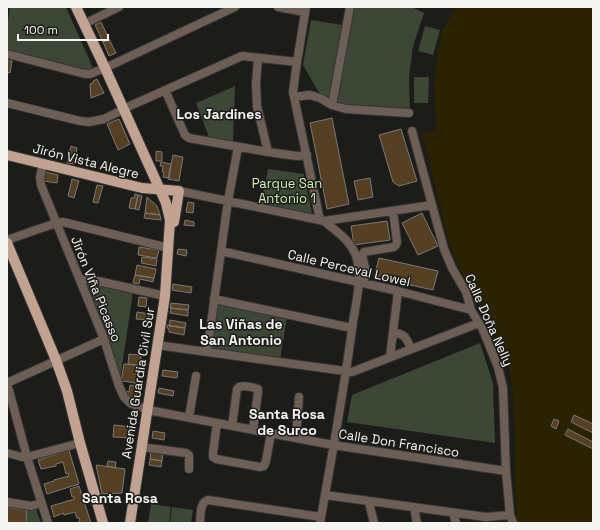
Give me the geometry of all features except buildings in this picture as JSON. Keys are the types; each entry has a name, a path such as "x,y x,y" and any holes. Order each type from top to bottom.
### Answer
{"main road":[{"name":"Avenida Guardia Civil Sur","path":"76,7 160,190 169,211 170,220 165,296 130,523"},
{"name":"Jirón Vista Alegre","path":"7,155 142,188 160,190"},
{"path":"160,190 179,191"},
{"name":"Avenida Guardia Civil Sur","path":"169,248 179,191"},
{"path":"7,241 56,360 67,391 80,443 104,523"}],"street":[{"path":"84,24 119,7"},
{"path":"7,54 90,74 235,7"},
{"path":"278,7 306,9 293,86 294,97 322,220 348,241 354,250 361,283"},
{"path":"332,105 350,7"},
{"path":"7,104 89,122 104,119 242,56 297,62"},
{"path":"258,58 256,83 257,106 268,152"},
{"path":"165,90 185,135 189,138 268,152 297,156 307,155"},
{"path":"294,97 310,95 320,98 332,105 358,111 409,113"},
{"name":"Calle Doña Nelly","path":"412,131 444,248 452,268 466,292 471,310 498,367 503,388 506,471 510,515 513,523"},
{"path":"207,352 228,201 238,147"},
{"name":"Jirón Viña Picasso","path":"43,164 40,181 104,339 119,386 124,397 130,403 148,410"},
{"path":"179,191 322,220 432,205"},
{"path":"200,523 202,504 204,501 208,500 320,520 346,372 352,328 365,267 362,255 364,252 394,247 396,245 397,242 393,211"},
{"path":"7,241 56,223 70,223 169,248"},
{"name":"Calle Perceval Lowel","path":"221,251 398,291 471,310"},
{"path":"80,280 89,279 165,296"},
{"path":"390,357 398,291"},
{"path":"214,299 352,328"},
{"path":"157,345 352,372 478,323"},
{"path":"393,333 399,333 406,338 411,349"},
{"path":"48,523 27,457 7,383 104,339"},
{"path":"189,417 196,376"},
{"path":"232,426 238,387 255,388 258,389 258,392 253,430"},
{"path":"296,438 299,396"},
{"name":"Calle Don Francisco","path":"148,410 333,445 506,471"},
{"path":"217,423 213,453 213,457 216,459 260,467 264,466 271,433"},
{"path":"7,454 27,457 80,443"},
{"path":"141,446 186,453 190,458 189,469"},
{"path":"324,495 486,517 510,515"},
{"path":"7,502 27,505 41,503"},
{"path":"369,502 374,523"},
{"path":"414,507 417,523"},
{"path":"453,513 456,523"}],"green space":[{"path":"10,7 66,7 93,68 87,70 7,51 7,28"},
{"path":"351,7 412,7 424,13 413,46 409,77 410,109 362,108 334,102"},
{"path":"311,20 342,25 331,98 319,93 303,65"},
{"path":"425,26 440,30 433,55 418,51"},
{"path":"414,77 429,77 428,103 414,103"},
{"path":"235,86 233,141 209,137 196,103"},
{"name":"Parque San Antonio 1","path":"268,169 304,174 312,213 304,214 261,204"},
{"path":"88,282 133,292 120,380 85,284"},
{"path":"217,302 287,318 280,359 210,348"},
{"path":"480,343 493,383 495,443 347,422 352,395"},
{"path":"151,504 171,507 169,523 148,523"},
{"path":"172,507 193,510 191,523 170,523"},
{"path":"36,509 41,523 28,523 26,510"}],"sand":[{"path":"456,7 593,7 593,523 519,523 517,518 515,490 514,403 510,371 496,336 474,292 464,278 453,254 445,229 421,132 436,130 434,79 437,57 442,31"}],"district":[{"name":"Los Jardines","path":"219,114"},
{"name":"Las Viñas de San Antonio","path":"241,332"},
{"name":"Santa Rosa de Surco","path":"287,422"},
{"name":"Santa Rosa","path":"120,498"}]}
